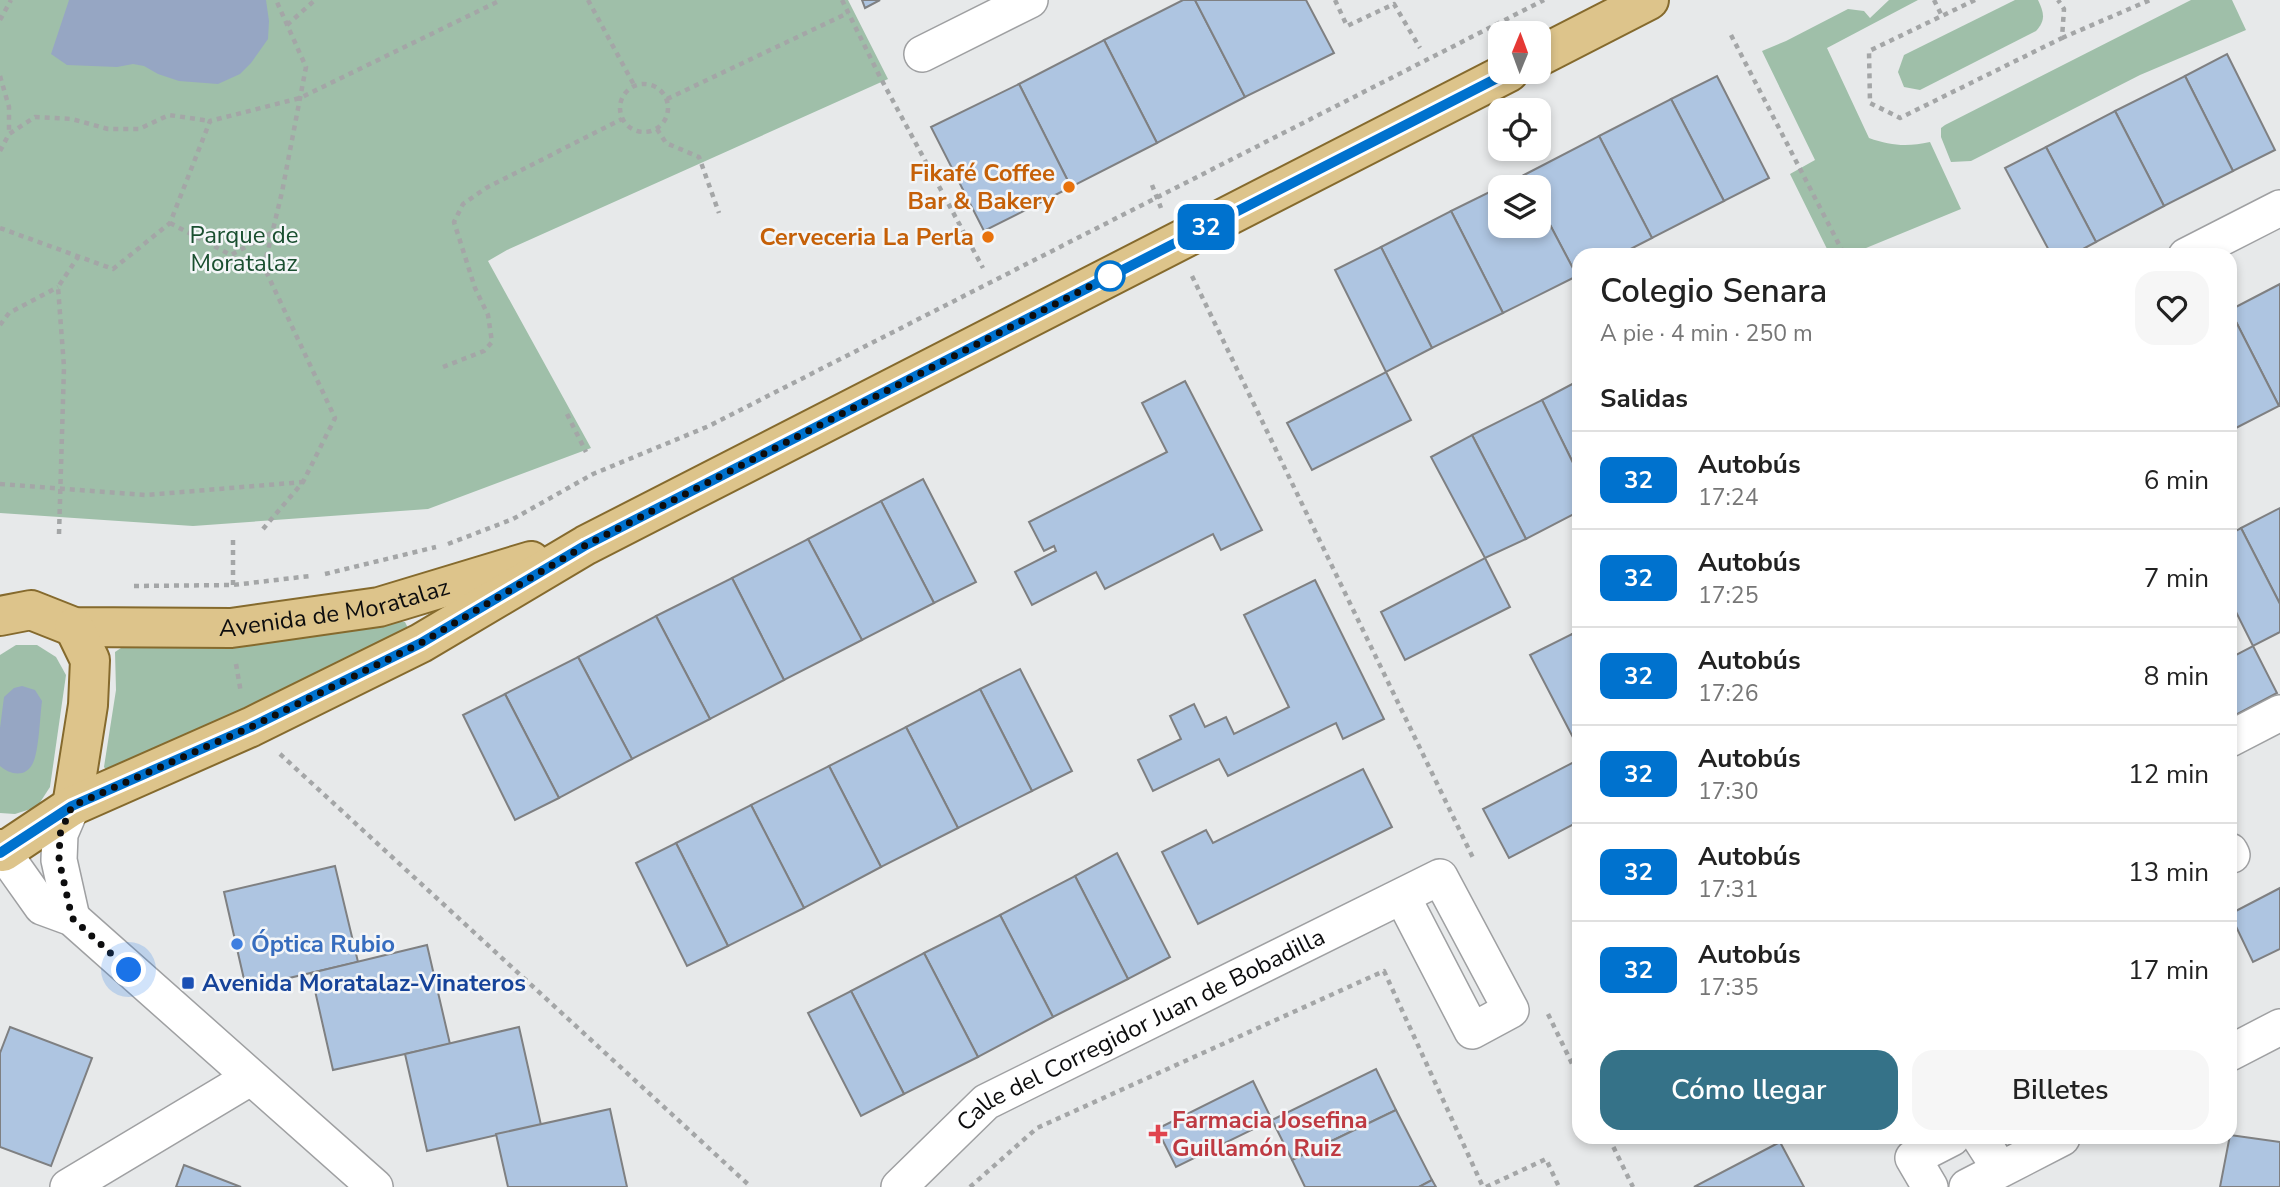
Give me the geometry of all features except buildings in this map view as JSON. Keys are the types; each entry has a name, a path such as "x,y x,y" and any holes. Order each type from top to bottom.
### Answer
{"main road":[{"path":"1551,50 1649,0"},
{"name":"Avenida de Moratalaz","path":"1,852 72,806 251,727 421,643 586,545 1488,83"},
{"name":"Avenida de Moratalaz","path":"74,627 231,628 379,607 586,545"},
{"path":"0,616 32,610 74,627 90,660 88,705 72,806"}],"street":[{"path":"922,54 1030,0"},
{"path":"2202,248 2280,208"},
{"path":"2237,735 2280,713"},
{"path":"72,806 60,834 59,860 72,918"},
{"path":"1,852 42,907 72,918 375,1187"},
{"name":"Calle del Corregidor Juan de Bobadilla","path":"899,1187 986,1102 1402,896"},
{"path":"2237,1049 2280,1027"},
{"path":"68,1187 250,1078"},
{"path":"1930,1187 1913,1158 1940,1144"},
{"path":"1984,1144 2000,1169"},
{"path":"1967,1187 2050,1144"}],"path":[{"path":"0,20 10,0"},
{"path":"263,529 303,482 335,418 264,267 306,67 276,0"},
{"path":"287,25 316,0"},
{"path":"9,134 35,117 72,119 108,129 139,129 169,115 209,121 300,98 500,0"},
{"path":"588,0 634,86"},
{"path":"842,0 983,268"},
{"path":"1335,0 1348,26 1403,0"},
{"path":"324,574 443,546 513,519 593,474 709,426 1544,0"},
{"path":"1934,0 1941,16"},
{"path":"1975,0 1869,51 1870,103 1900,118 2062,38 2150,0"},
{"path":"2058,0 2064,9 2062,38"},
{"path":"1394,4 1420,48"},
{"path":"667,99 848,13"},
{"path":"1731,35 1841,248"},
{"path":"0,76 9,107 9,134 0,151"},
{"path":"650,84 657,87 667,99 667,116 657,129 642,132 634,130 622,119 622,96 634,86 650,84"},
{"path":"443,367 484,351 492,342 488,315 471,278 454,222 463,204 486,188 622,119"},
{"path":"0,228 113,269 170,223 209,121"},
{"path":"657,129 666,143 699,157 719,213"},
{"path":"1152,185 1163,212"},
{"path":"170,223 231,254 272,233"},
{"path":"0,325 9,313 58,287 78,257"},
{"path":"1189,271 1474,862"},
{"path":"58,287 64,367 60,534"},
{"path":"567,414 586,452"},
{"path":"0,484 146,495 303,482"},
{"path":"130,587 233,585 311,575"},
{"path":"251,727 751,1187"},
{"path":"970,1187 1037,1128 1384,971 1484,1187 1546,1159 1559,1187"},
{"path":"1544,1004 1572,1063"},
{"path":"1612,1144 1633,1187"}],"green space":[{"name":"Parque de Moratalaz","path":"0,0 848,0 888,79 507,250 488,261 591,448 428,509 193,526 0,513"},
{"path":"1889,0 1918,0 1827,48 1869,138 1900,145 1930,142 1961,209 1866,248 1827,248 1790,174 1815,160 1762,51 1848,9 1864,11 1870,18"},
{"path":"2015,0 2038,0 2043,16 2036,31 1920,90 1904,87 1898,72 1904,55"},
{"path":"2191,0 2232,0 2246,30 2140,75 1971,161 1951,162 1941,137 1941,128 1945,125"},
{"path":"405,622 408,628 403,634 246,711 108,772 104,767 116,690 115,652 121,648 234,644"},
{"path":"16,645 37,645 56,657 66,675 50,787 37,807 15,814 0,813 0,655"}],"water":[{"path":"69,0 266,0 268,39 240,74 218,84 179,81 133,64 117,67 67,65 51,54"},
{"path":"22,686 35,690 42,701 35,758 30,768 18,774 0,766 0,728 4,697 14,688"}],"bus line":[{"name":"32","path":"0,853 72,806 251,727 421,643 586,545 1488,83"}],"place":[{"name":"Fikafé Coffee Bar & Bakery","path":"1069,187"},
{"name":"Cerveceria La Perla","path":"988,237"},
{"name":"Óptica Rubio","path":"237,944"},
{"name":"Avenida Moratalaz-Vinateros","path":"188,983"},
{"name":"Farmacia Josefina Guillamón Ruiz","path":"1158,1134"}],"route":[{"path":"129,970 72,918 59,860 60,834 72,806 251,727 421,643 586,545 1110,276"}]}
